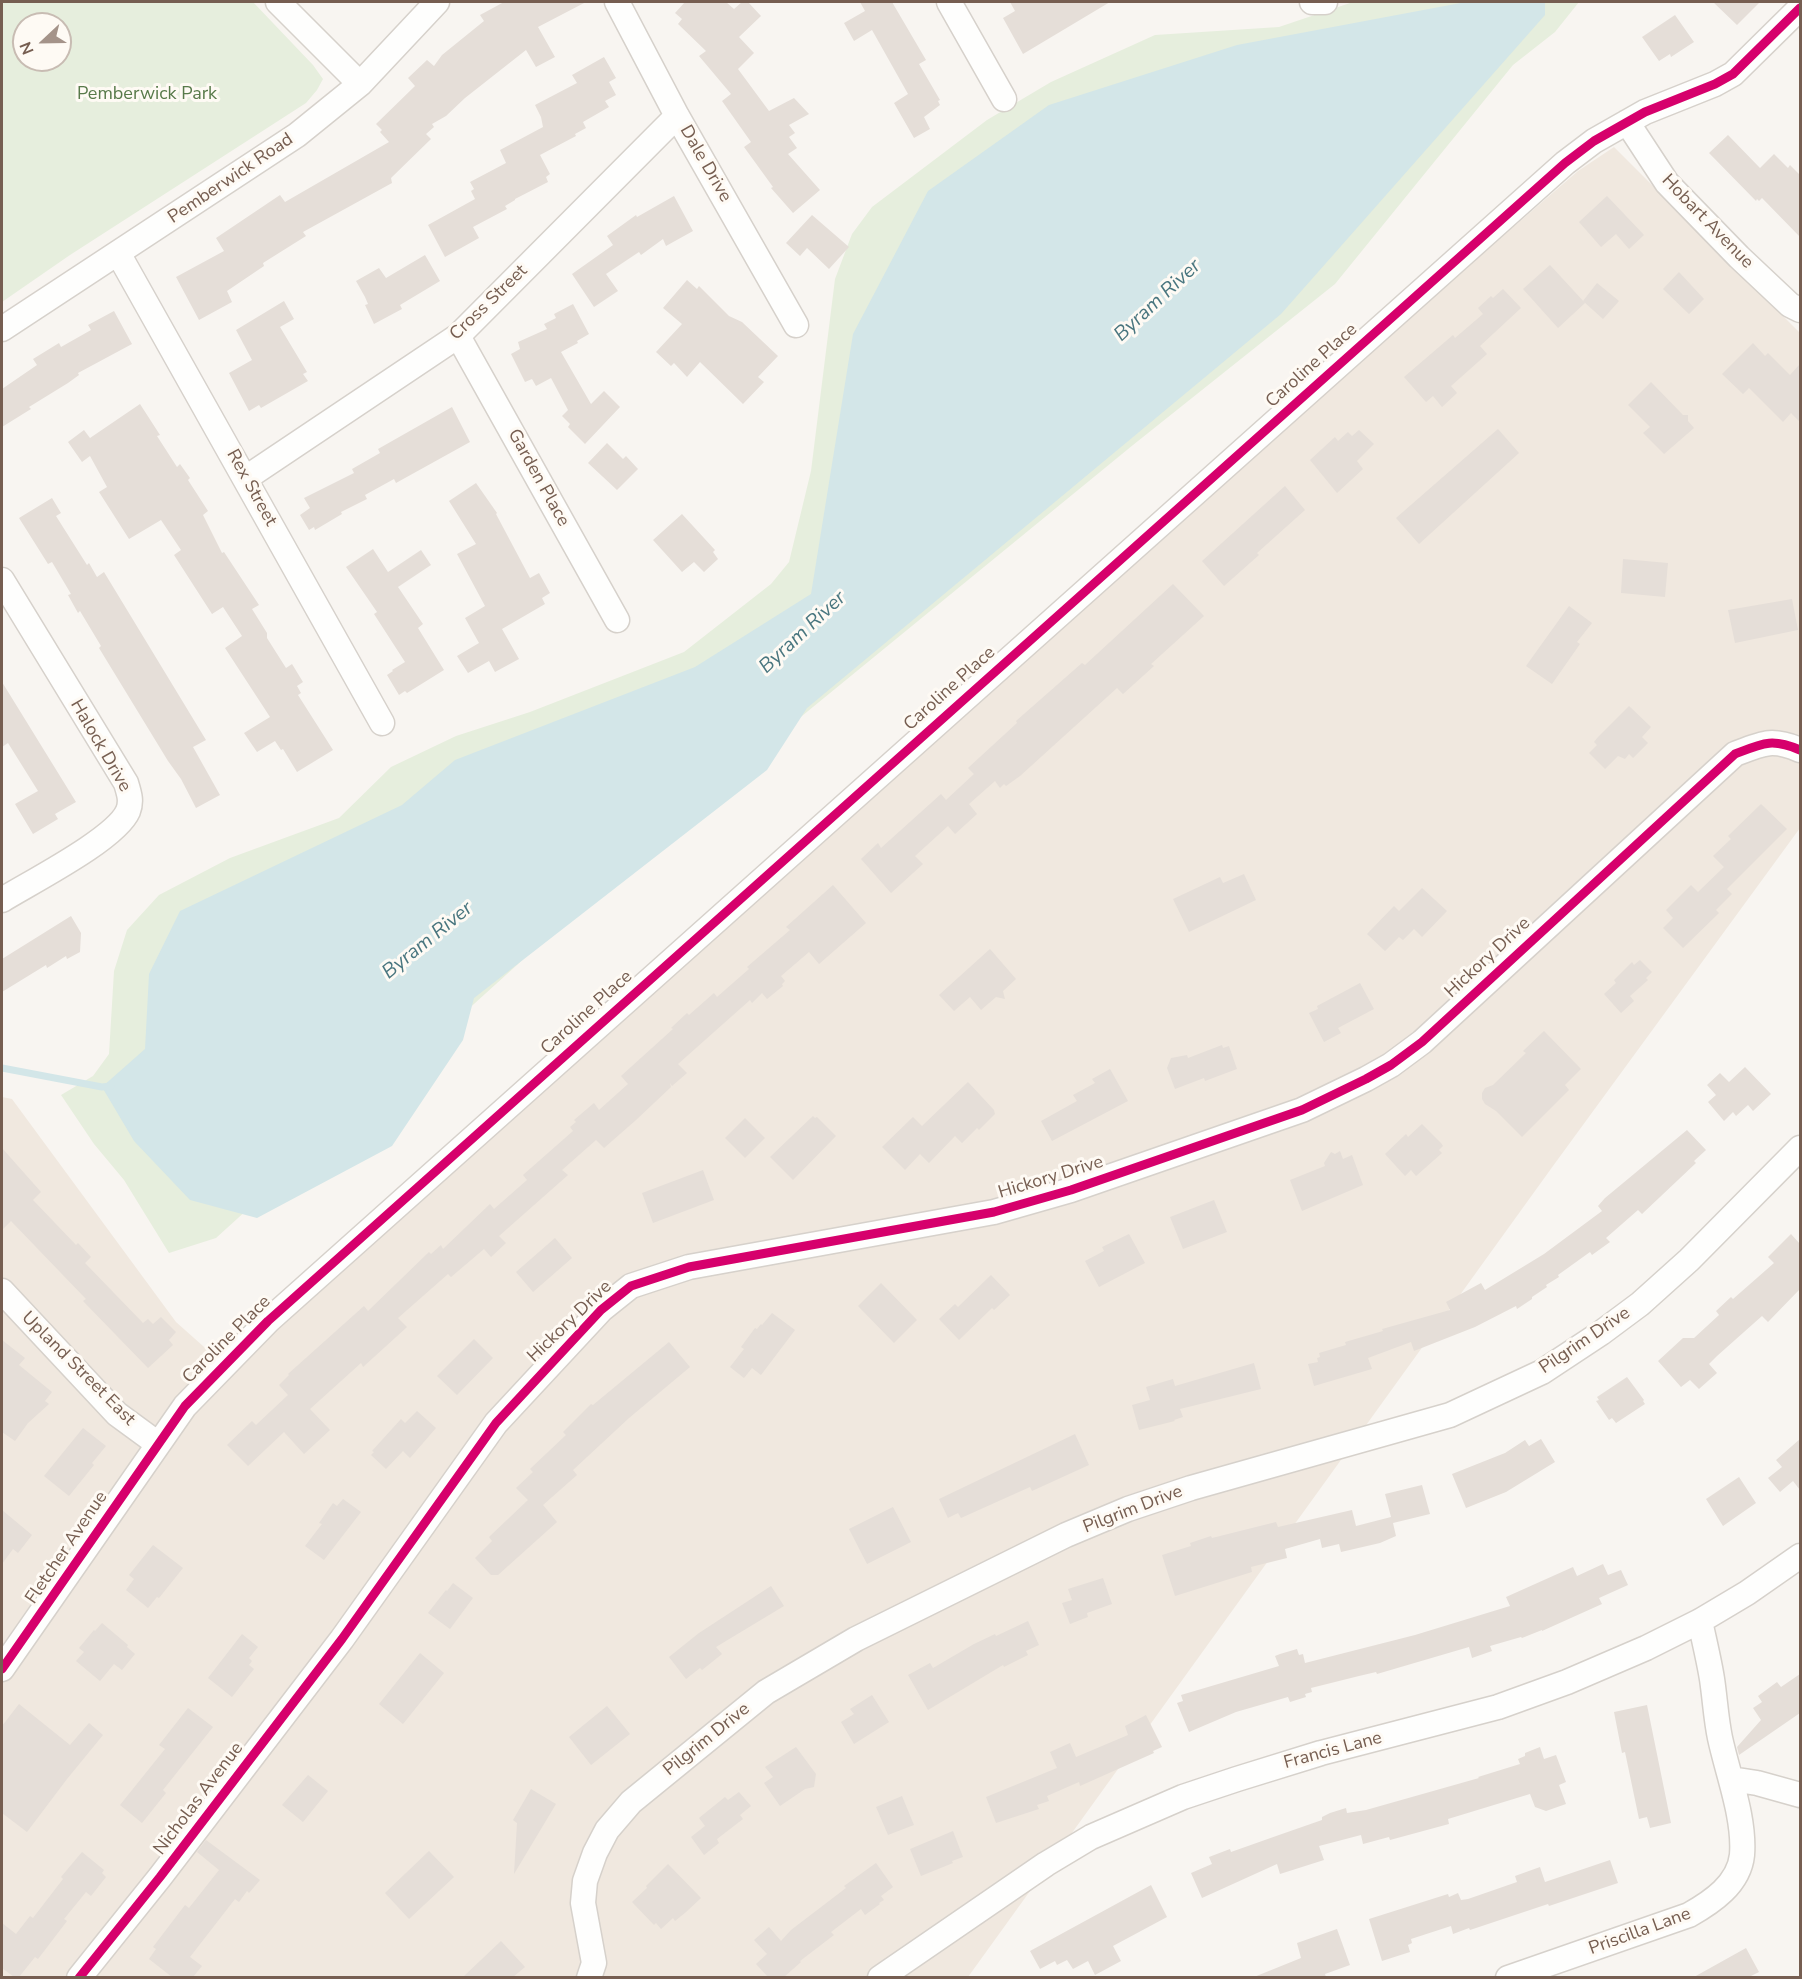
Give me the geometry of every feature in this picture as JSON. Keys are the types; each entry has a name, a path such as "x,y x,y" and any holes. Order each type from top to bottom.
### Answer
{"street":[{"path":"278,2 360,84"},
{"name":"Pemberwick Road","path":"2,329 297,135 360,84 437,2"},
{"name":"Dale Drive","path":"617,2 677,116 796,325"},
{"path":"949,2 1004,99"},
{"path":"1312,2 1325,2"},
{"name":"Caroline Place","path":"158,1444 185,1406 277,1313 1564,163 1594,141 1645,112 1715,84 1733,74 1800,8"},
{"name":"Cross Street","path":"246,478 458,336 677,116"},
{"name":"Hobart Avenue","path":"1628,122 1667,183 1756,273 1790,305 1800,310"},
{"name":"Rex Street","path":"118,253 382,723"},
{"name":"Garden Place","path":"458,336 617,620"},
{"name":"Halock Drive","path":"2,580 126,783 130,797 128,810 119,825 103,839 2,900"},
{"name":"Hickory Drive","path":"342,1638 496,1423 601,1310 631,1286 689,1267 994,1212 1061,1193 1302,1110 1366,1079 1422,1042 1735,754 1755,745 1778,742 1800,750"},
{"name":"Pilgrim Drive","path":"589,1977 594,1963 583,1903 585,1881 595,1853 607,1830 631,1802 766,1692 856,1639 1066,1535 1117,1513 1191,1488 1450,1415 1542,1372 1640,1304 1689,1260 1800,1148"},
{"name":"Upland Street East","path":"2,1291 117,1414 158,1444"},
{"name":"Fletcher Avenue","path":"2,1669 158,1444"},
{"name":"Francis Lane","path":"880,1977 1046,1864 1091,1837 1138,1815 1183,1797 1311,1756 1498,1707 1606,1665 1700,1621 1747,1593 1800,1556"},
{"name":"Priscilla Lane","path":"1508,1977 1689,1915 1709,1904 1726,1888 1735,1875 1742,1856 1740,1826 1720,1738 1712,1677 1700,1621"},
{"name":"Nicholas Avenue","path":"79,1977 160,1877 342,1638"},
{"path":"1731,1779 1757,1783 1800,1795"}],"shaded area":[{"path":"1614,147 1800,333 1800,828 1553,1166 968,1977 2,1978 2,1097 12,1099 176,1322 212,1354 1578,171"}],"green space":[{"name":"Pemberwick Park","path":"2,2 253,2 313,65 323,79 317,90 306,103 70,255 2,302"},
{"path":"1353,2 1579,2 1555,32 1513,65 1335,284 722,779 216,1238 169,1253 124,1180 94,1144 61,1095 93,1076 109,1054 114,971 127,930 159,895 230,858 339,818 391,767 456,736 530,712 684,652 771,584 789,562 811,471 835,279 852,234 872,207 987,120 1051,82 1155,35 1279,27"}],"water":[{"path":"1466,2 1545,2 1545,15 1281,314 807,708 767,770 474,998 463,1040 392,1146 257,1218 190,1200 134,1141 102,1087 145,1049 149,974 180,911 402,805 455,760 695,667 811,594 853,334 928,191 1049,105 1237,45"}],"building":[{"path":"504,2 586,2 538,27 555,57 536,67 526,50 446,116 432,124 434,127 426,134 431,139 391,178 392,183 303,232 306,236 263,263 264,266 227,291 232,302 199,320 176,277 224,251 216,238 280,195 285,202 389,142 376,124 415,86 408,78 427,60 434,66 442,55 484,21 480,15"},
{"path":"685,2 726,2 734,9 742,2 748,2 761,16 739,37 754,53 738,69 769,111 794,98 809,114 789,125 795,133 789,137 797,148 788,154 820,190 793,213 771,188 773,187 744,147 751,142 722,101 731,94 699,56 706,51 678,24 682,19 675,13"},
{"path":"860,2 892,2 926,60 919,64 940,100 938,101 940,105 924,117 930,129 914,138 894,103 908,94 872,30 854,41 844,23 865,11"},
{"path":"1010,2 1110,2 1023,54 1003,18 1015,11"},
{"path":"1713,2 1760,2 1737,25"},
{"path":"1675,15 1694,42 1671,57 1670,54 1659,61 1642,37"},
{"path":"604,57 616,78 609,82 616,95 605,101 609,107 583,122 586,128 575,134 576,136 540,155 550,174 546,177 548,182 515,199 505,206 507,209 473,227 479,238 445,257 428,225 475,199 471,191 474,189 470,182 506,163 500,150 543,127 535,105 577,83 572,75"},
{"path":"1728,135 1760,168 1774,154 1788,168 1790,165 1800,175 1800,237 1762,198 1756,201 1709,153"},
{"path":"674,196 693,231 666,246 663,239 641,255 639,252 606,274 618,291 594,307 572,274 613,245 607,236 636,215 637,217"},
{"path":"1607,196 1644,235 1629,249 1616,234 1601,247 1579,222"},
{"path":"812,215 849,247 829,269 807,248 800,256 786,243"},
{"path":"425,255 440,281 400,305 402,309 374,324 365,305 368,304 356,281 379,268 386,278"},
{"path":"1550,265 1585,303 1558,328 1523,289"},
{"path":"1679,272 1704,299 1689,314 1663,289"},
{"path":"687,280 697,289 699,286 729,316 742,322 778,356 758,377 764,382 743,404 700,362 687,377 674,363 671,366 656,352 682,324 663,308"},
{"path":"1597,283 1619,301 1603,319 1583,301"},
{"path":"1503,289 1521,308 1480,346 1487,354 1451,386 1457,393 1442,407 1433,396 1426,402 1404,377 1453,335 1455,338 1483,314 1478,308"},
{"path":"284,301 294,319 280,327 307,372 303,374 308,381 261,408 259,405 249,411 229,373 252,360 236,330"},
{"path":"573,304 589,334 561,352 591,404 604,391 620,407 585,444 568,427 570,424 562,416 568,410 551,378 536,386 532,379 525,382 511,354 520,349 518,342 547,329 544,324 556,318 554,314"},
{"path":"114,311 132,344 78,373 79,375 68,383 2,427 2,389 37,365 33,359 59,343 61,347 91,330 88,325"},
{"path":"1753,343 1765,356 1768,353 1790,375 1800,364 1800,422 1791,413 1783,422 1749,388 1743,394 1722,374"},
{"path":"1651,382 1683,415 1688,415 1688,421 1694,428 1664,454 1643,433 1650,427 1628,405"},
{"path":"140,404 177,467 180,464 190,478 188,480 208,511 203,515 222,553 224,552 259,605 252,609 267,633 267,638 286,668 292,664 303,682 297,686 301,693 298,695 333,750 297,772 283,749 281,750 275,741 257,752 244,733 270,717 225,648 242,636 223,607 212,614 174,555 181,550 161,520 129,539 99,492 107,487 90,456 82,462 68,442 84,430 90,438"},
{"path":"452,407 470,442 396,483 394,479 365,495 367,499 341,512 342,514 315,530 314,527 309,530 300,515 310,508 304,498 354,473 352,469 380,453 378,449"},
{"path":"1498,429 1519,453 1419,544 1396,518"},
{"path":"1359,430 1374,444 1357,461 1363,469 1337,493 1310,460 1335,437 1338,441 1348,432 1352,436"},
{"path":"607,443 623,459 626,456 638,469 617,490 588,463"},
{"path":"476,483 497,513 530,578 539,573 550,593 542,598 545,604 502,629 519,659 495,672 489,661 468,673 457,656 479,643 465,618 485,606 457,554 476,544 449,501"},
{"path":"1285,486 1305,510 1224,586 1202,561"},
{"path":"52,498 61,513 56,516 87,565 89,563 97,577 104,572 206,740 193,747 220,795 196,808 181,779 99,648 101,646 80,611 78,613 68,595 71,594 52,562 48,564 19,518"},
{"path":"682,514 715,550 713,552 718,559 704,572 694,562 682,572 653,540"},
{"path":"373,549 388,572 421,550 431,565 398,587 423,624 418,628 444,670 407,693 405,691 399,695 387,675 405,662 374,614 377,612 346,567"},
{"path":"1623,559 1668,563 1665,597 1621,593"},
{"path":"1173,584 1204,616 1151,664 1154,666 1123,694 1117,688 1020,776 1000,788 995,781 969,804 977,814 955,834 948,826 915,856 923,864 891,893 861,859 878,843 881,848 941,794 946,800 974,774 968,768 1017,723 1016,721 1082,663 1085,665"},
{"path":"1792,599 1798,630 1735,643 1728,610"},
{"path":"1569,606 1592,623 1577,642 1580,644 1552,684 1526,666"},
{"path":"2,682 76,802 55,814 58,819 33,834 15,804 38,791 8,743 2,747"},
{"path":"1629,706 1651,727 1642,737 1648,743 1633,758 1629,754 1625,759 1618,756 1605,769 1589,753 1597,745 1594,742 1598,737"},
{"path":"1761,804 1787,829 1727,889 1732,894 1716,910 1719,913 1683,948 1663,928 1673,918 1666,910 1691,885 1698,892 1724,867 1713,856 1731,839 1728,836"},
{"path":"1244,874 1256,900 1189,932 1173,899 1220,877 1223,883"},
{"path":"833,885 866,923 819,964 809,952 781,976 785,981 783,986 767,999 762,993 752,1003 750,1000 678,1064 687,1073 672,1086 670,1083 671,1087 636,1120 604,1148 596,1140 562,1170 568,1175 499,1236 506,1243 491,1257 484,1249 451,1277 448,1274 398,1318 407,1327 363,1367 361,1363 310,1409 330,1430 304,1454 284,1432 248,1466 227,1445 252,1421 256,1425 288,1395 279,1385 288,1374 364,1306 368,1311 429,1252 431,1254 441,1245 443,1249 490,1204 494,1209 527,1180 523,1175 573,1131 570,1127 576,1122 574,1120 594,1103 599,1110 628,1084 621,1076 673,1029 671,1028 687,1013 689,1015 714,993 717,997 749,969 747,967 790,930 786,927"},
{"path":"1422,888 1447,911 1422,937 1414,929 1403,940 1399,937 1385,951 1367,934 1394,906 1399,911"},
{"path":"71,916 81,933 80,952 67,959 66,956 47,968 46,965 2,992 2,959"},
{"path":"990,949 1016,979 1003,991 1005,999 996,997 981,1010 970,997 954,1011 939,995"},
{"path":"1640,960 1652,972 1646,978 1648,980 1630,996 1634,1001 1621,1013 1604,994 1632,962 1634,965"},
{"path":"1360,983 1374,1009 1338,1028 1341,1033 1324,1042 1309,1013 1318,1009 1317,1006"},
{"path":"1544,1031 1581,1069 1565,1085 1569,1090 1522,1137 1496,1111 1485,1104 1482,1093 1526,1053 1523,1051"},
{"path":"1222,1045 1223,1048 1229,1046 1237,1069 1175,1089 1167,1068 1171,1058 1187,1055 1188,1058"},
{"path":"1745,1067 1771,1094 1753,1111 1748,1105 1736,1116 1733,1112 1724,1121 1708,1102 1716,1095 1707,1085 1720,1073 1729,1082"},
{"path":"1110,1069 1128,1101 1052,1141 1041,1121 1077,1101 1073,1095 1095,1083 1092,1079"},
{"path":"968,1082 994,1110 995,1114 962,1143 955,1136 929,1163 920,1154 905,1170 882,1147 913,1117 922,1126"},
{"path":"813,1116 817,1117 836,1136 793,1180 770,1157"},
{"path":"745,1118 765,1138 745,1158 725,1138"},
{"path":"1422,1124 1441,1143 1443,1146 1439,1150 1442,1153 1416,1176 1411,1170 1405,1176 1385,1154 1406,1134 1408,1137"},
{"path":"1687,1130 1706,1150 1694,1161 1696,1163 1642,1214 1638,1210 1606,1238 1610,1242 1592,1255 1590,1252 1558,1275 1559,1277 1546,1285 1547,1287 1532,1299 1517,1309 1516,1306 1475,1327 1414,1351 1411,1342 1368,1358 1372,1369 1314,1386 1308,1364 1318,1362 1319,1353 1346,1345 1345,1342 1383,1331 1382,1329 1450,1310 1446,1302 1481,1283 1485,1290 1544,1254 1602,1211 1598,1206 1605,1198"},
{"path":"2,1148 41,1192 33,1200 76,1245 78,1243 91,1257 85,1263 143,1323 148,1319 153,1324 161,1317 176,1332 169,1340 173,1345 148,1368 83,1301 86,1299 11,1221 2,1230"},
{"path":"1340,1151 1343,1159 1352,1155 1363,1185 1302,1211 1290,1180 1325,1166 1324,1163 1331,1152 1335,1154"},
{"path":"703,1170 714,1200 653,1223 642,1193"},
{"path":"1214,1200 1227,1232 1183,1249 1170,1217"},
{"path":"1129,1234 1145,1263 1099,1287 1085,1261 1104,1251 1102,1247"},
{"path":"1791,1234 1800,1244 1800,1289 1768,1322 1762,1316 1717,1356 1709,1364 1717,1373 1699,1389 1690,1380 1681,1387 1658,1361 1683,1338 1694,1338 1719,1315 1716,1311 1774,1263 1768,1257"},
{"path":"555,1238 572,1258 533,1292 516,1272"},
{"path":"991,1275 1010,1295 994,1310 992,1308 959,1340 939,1319 955,1304 958,1307"},
{"path":"881,1283 917,1320 894,1343 858,1306"},
{"path":"772,1313 795,1330 761,1375 752,1368 744,1378 730,1367 744,1349 741,1347 755,1328 762,1325"},
{"path":"474,1339 493,1358 457,1395 437,1376"},
{"path":"2,1340 25,1358 19,1365 52,1392 45,1401 49,1404 28,1423 15,1441 2,1432"},
{"path":"669,1342 690,1367 629,1418 573,1470 577,1475 543,1505 557,1522 498,1575 491,1575 475,1558 492,1541 489,1537 528,1500 516,1488 533,1472 530,1469 566,1435 563,1432 591,1404 593,1405"},
{"path":"1254,1363 1261,1389 1180,1409 1183,1417 1139,1430 1132,1405 1150,1400 1146,1387 1173,1379 1175,1386"},
{"path":"1627,1377 1645,1404 1616,1423 1612,1418 1609,1420 1596,1401 1599,1400 1597,1397"},
{"path":"417,1411 436,1428 410,1458 403,1451 386,1469 371,1455 374,1452 372,1451 401,1419 405,1423"},
{"path":"83,1428 106,1446 69,1496 44,1476"},
{"path":"1075,1434 1089,1465 1032,1491 1030,1487 961,1518 958,1513 948,1518 939,1499"},
{"path":"1541,1439 1555,1462 1506,1492 1466,1508 1452,1474 1505,1453 1525,1440 1529,1446"},
{"path":"1800,1439 1800,1490 1793,1481 1780,1492 1768,1478 1782,1467 1776,1460"},
{"path":"1739,1477 1756,1503 1723,1526 1706,1499"},
{"path":"1422,1485 1430,1514 1393,1523 1396,1536 1380,1543 1341,1552 1339,1544 1322,1548 1320,1539 1285,1549 1287,1558 1251,1567 1252,1572 1175,1596 1162,1555 1191,1546 1190,1543 1211,1536 1212,1538 1276,1522 1278,1527 1352,1510 1356,1526 1391,1517 1385,1494"},
{"path":"343,1499 361,1512 324,1560 305,1546 322,1524 319,1523 333,1503 337,1506"},
{"path":"893,1507 911,1542 867,1564 849,1529"},
{"path":"2,1510 32,1535 18,1553 13,1549 2,1564"},
{"path":"153,1545 183,1568 148,1608 126,1590 134,1579 129,1575"},
{"path":"1603,1564 1608,1575 1621,1570 1628,1585 1599,1598 1602,1604 1542,1631 1490,1646 1492,1651 1472,1658 1469,1647 1377,1674 1376,1672 1311,1688 1312,1692 1305,1694 1306,1697 1290,1702 1288,1697 1236,1712 1189,1732 1177,1703 1183,1701 1181,1695 1279,1666 1275,1656 1280,1654 1297,1649 1299,1655 1303,1654 1305,1663 1415,1635 1510,1606 1506,1597 1573,1567 1577,1576"},
{"path":"1103,1578 1112,1604 1087,1613 1088,1617 1070,1624 1062,1603 1072,1600 1068,1589"},
{"path":"453,1583 473,1598 450,1629 428,1613"},
{"path":"771,1586 784,1606 716,1647 722,1654 686,1679 669,1657 699,1633"},
{"path":"1028,1621 1039,1645 1026,1651 1028,1655 1004,1667 1003,1665 928,1710 908,1675 930,1663 933,1668 974,1644"},
{"path":"102,1623 135,1654 122,1670 114,1664 100,1681 76,1661 84,1652 79,1648"},
{"path":"242,1634 258,1647 249,1658 252,1661 249,1665 254,1669 232,1697 208,1678"},
{"path":"420,1653 444,1673 403,1724 379,1704"},
{"path":"1800,1674 1800,1713 1739,1755 1737,1747 1761,1720 1753,1708 1762,1702 1758,1696 1777,1682 1781,1687"},
{"path":"872,1695 889,1722 854,1744 841,1722 854,1714 850,1709"},
{"path":"19,1704 70,1745 89,1723 103,1735 27,1832 2,1813 2,1726"},
{"path":"1647,1705 1671,1823 1650,1828 1647,1817 1639,1819 1614,1712"},
{"path":"607,1706 630,1734 591,1765 569,1737"},
{"path":"188,1708 213,1727 163,1790 166,1793 142,1823 120,1805 165,1749 159,1745"},
{"path":"1146,1715 1162,1747 1153,1751 1154,1753 1080,1786 1079,1782 1047,1796 1049,1801 1037,1805 1039,1809 996,1823 986,1797 1057,1768 1050,1752 1070,1743 1076,1757 1128,1735 1125,1726"},
{"path":"796,1747 816,1774 814,1787 805,1789 780,1806 764,1783 773,1777 765,1767"},
{"path":"1540,1747 1544,1759 1556,1755 1566,1782 1559,1785 1566,1804 1546,1811 1535,1807 1530,1794 1448,1819 1449,1824 1390,1840 1389,1837 1363,1844 1361,1835 1319,1846 1324,1860 1280,1874 1277,1864 1202,1898 1191,1873 1212,1864 1209,1857 1230,1849 1231,1852 1322,1820 1322,1817 1330,1813 1346,1808 1347,1813 1366,1810 1479,1778 1520,1764 1518,1759 1525,1756 1525,1753"},
{"path":"308,1775 328,1791 303,1822 282,1805"},
{"path":"531,1789 556,1804 514,1874 517,1823 513,1820"},
{"path":"739,1792 751,1806 740,1815 743,1819 717,1839 719,1843 704,1855 691,1837 705,1826 699,1818 725,1797 728,1800"},
{"path":"902,1796 914,1825 888,1835 876,1807"},
{"path":"953,1831 963,1857 921,1876 910,1849"},
{"path":"206,1840 260,1880 249,1893 247,1891 239,1902 235,1899 190,1957 202,1966 193,1977 172,1977 149,1959 156,1949 153,1947 185,1905 189,1908 219,1870 197,1852"},
{"path":"429,1851 454,1877 409,1919 385,1893"},
{"path":"82,1852 104,1870 102,1873 106,1877 91,1896 86,1892 64,1919 67,1921 38,1959 35,1957 19,1977 14,1977 2,1968 2,1923 16,1934 30,1916 33,1918 63,1879 61,1877"},
{"path":"1610,1860 1618,1883 1470,1930 1469,1928 1453,1934 1451,1926 1411,1939 1412,1943 1408,1945 1410,1952 1382,1961 1369,1919 1448,1894 1449,1897 1458,1893 1461,1900 1468,1899 1517,1882 1515,1876 1540,1867 1545,1882"},
{"path":"876,1863 893,1887 881,1896 884,1900 865,1915 861,1909 831,1932 834,1935 800,1961 784,1977 768,1977 756,1964 767,1954 754,1940 769,1927 781,1941 791,1930 846,1888 844,1886"},
{"path":"668,1864 701,1898 675,1921 673,1918 661,1929 656,1923 654,1925 632,1902"},
{"path":"1151,1885 1167,1917 1113,1946 1121,1961 1095,1975 1088,1961 1073,1969 1067,1960 1057,1965 1055,1961 1040,1969 1030,1951"},
{"path":"1337,1929 1350,1965 1325,1974 1326,1977 1254,1977 1301,1958 1297,1943"},
{"path":"501,1941 525,1967 513,1977 463,1977"},
{"path":"1746,1948 1759,1972 1749,1977 1694,1977"}],"waterway":[{"name":"Byram River","path":"2,1068 102,1087 111,1086"}],"cycle path":[{"path":"2,1669 185,1406 268,1321 1565,163 1594,141 1645,112 1715,84 1733,74 1800,8"},
{"path":"79,1978 160,1877 342,1639 496,1423 601,1310 631,1286 689,1267 994,1212 1071,1190 1302,1110 1391,1065 1422,1042 1735,754 1768,743 1782,744 1800,750"}]}
